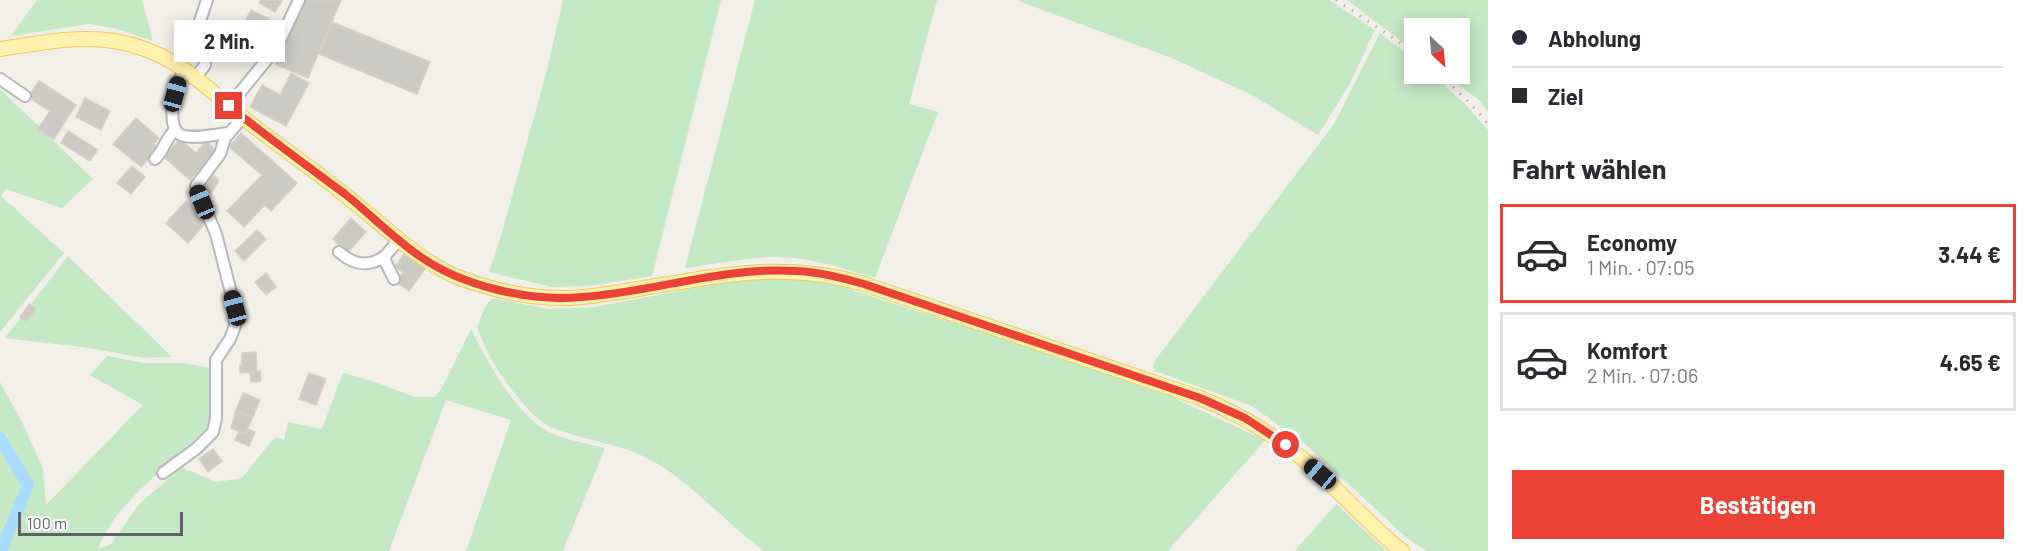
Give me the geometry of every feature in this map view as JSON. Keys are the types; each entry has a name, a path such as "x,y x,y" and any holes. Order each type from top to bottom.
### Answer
{"main road":[{"path":"0,49 70,40 111,41 147,50 167,58 191,74 357,204 398,241 424,260 459,277 520,295 583,297 738,273 772,270 820,273 853,281 1224,407 1266,430 1286,445 1402,551"}],"street":[{"path":"207,0 200,21 206,62 204,67 178,81 172,119 175,130 181,135 229,133"},
{"path":"229,106 278,47 299,0"},
{"path":"0,79 25,96"},
{"path":"163,473 197,448 213,432 216,418 216,360 236,326 235,308 216,234 196,186 220,154 225,138 243,117"},
{"path":"155,159 175,130"},
{"path":"339,252 352,262 362,264 374,262 385,256 398,241"},
{"path":"385,256 385,261 394,279"}],"green space":[{"path":"37,0 142,0 153,41 114,28 88,24 11,36"},
{"path":"563,0 721,0 652,276 588,286 552,287 489,272 547,70"},
{"path":"755,0 937,0 909,104 938,112 875,278 825,263 785,257 750,259 685,268"},
{"path":"1016,0 1329,0 1375,30 1349,85 1318,135 1252,95 1174,59"},
{"path":"1347,0 1488,0 1488,112 1479,100 1458,84 1470,84 1470,18 1404,18 1404,43"},
{"path":"1380,33 1404,52 1404,84 1443,84 1488,130 1488,551 1427,551 1407,538 1306,445 1252,406 1155,371 1153,366 1334,124"},
{"path":"0,89 93,179 62,208 6,189 1,196 64,253 0,332"},
{"path":"68,256 172,357 144,358 90,348 5,338"},
{"path":"772,276 824,281 1146,385 1265,440 1168,551 764,551 678,478 649,459 626,449 553,428 535,416 500,372 488,353 477,327 486,305 493,298 548,309 588,308"},
{"path":"471,329 503,386 535,423 560,436 605,448 563,551 466,551 511,420 446,400 389,551 0,551 0,382 43,468 46,505 143,405 90,375 107,356 145,363 182,363 212,368 212,423 209,433 162,470 131,500 117,515 98,549 111,544 139,504 182,468 217,482 242,478 275,437 284,440 288,422 322,429 343,373 415,397 435,397 442,388"},
{"path":"1336,504 1387,551 1295,551"}],"building":[{"path":"261,0 282,1 275,12 259,3"},
{"path":"302,0 341,0 308,78 275,64"},
{"path":"251,10 269,19 260,38 241,29"},
{"path":"332,22 430,62 417,94 319,54"},
{"path":"291,73 309,83 286,126 250,107 262,85 280,95"},
{"path":"39,81 76,105 54,139 38,129 50,111 28,97"},
{"path":"85,98 110,111 101,130 76,117"},
{"path":"136,118 159,138 154,144 158,148 141,167 113,144"},
{"path":"68,131 98,150 90,161 61,143"},
{"path":"241,133 297,183 271,211 265,205 244,227 227,211 262,175 229,147"},
{"path":"180,139 196,153 206,141 217,151 190,180 164,157"},
{"path":"132,166 145,177 131,194 117,183"},
{"path":"210,174 219,180 211,194 201,188"},
{"path":"186,201 208,220 188,243 166,223"},
{"path":"351,218 366,232 347,253 333,239"},
{"path":"257,230 266,239 244,261 235,251"},
{"path":"404,254 425,269 409,291 396,282 403,272 395,267"},
{"path":"266,273 276,287 266,295 255,282"},
{"path":"29,304 36,309 27,321 20,317"},
{"path":"256,352 257,372 240,373 242,353"},
{"path":"260,371 261,381 251,382 250,372"},
{"path":"309,373 326,379 316,405 299,399"},
{"path":"243,393 260,400 253,417 236,410"},
{"path":"236,410 253,417 245,434 231,428"},
{"path":"248,429 255,432 249,446 235,440 239,432 245,434"},
{"path":"213,449 222,461 208,472 199,459"}],"waterway":[{"path":"0,438 28,485 1,551"}],"railway":[{"path":"1336,0 1404,45"},
{"path":"1450,84 1488,124"}],"route":[{"path":"229,106 357,204 417,255 433,265 478,284 520,295 562,298 605,294 738,273 772,270 820,273 864,284 1200,398 1245,418 1286,445"}]}
